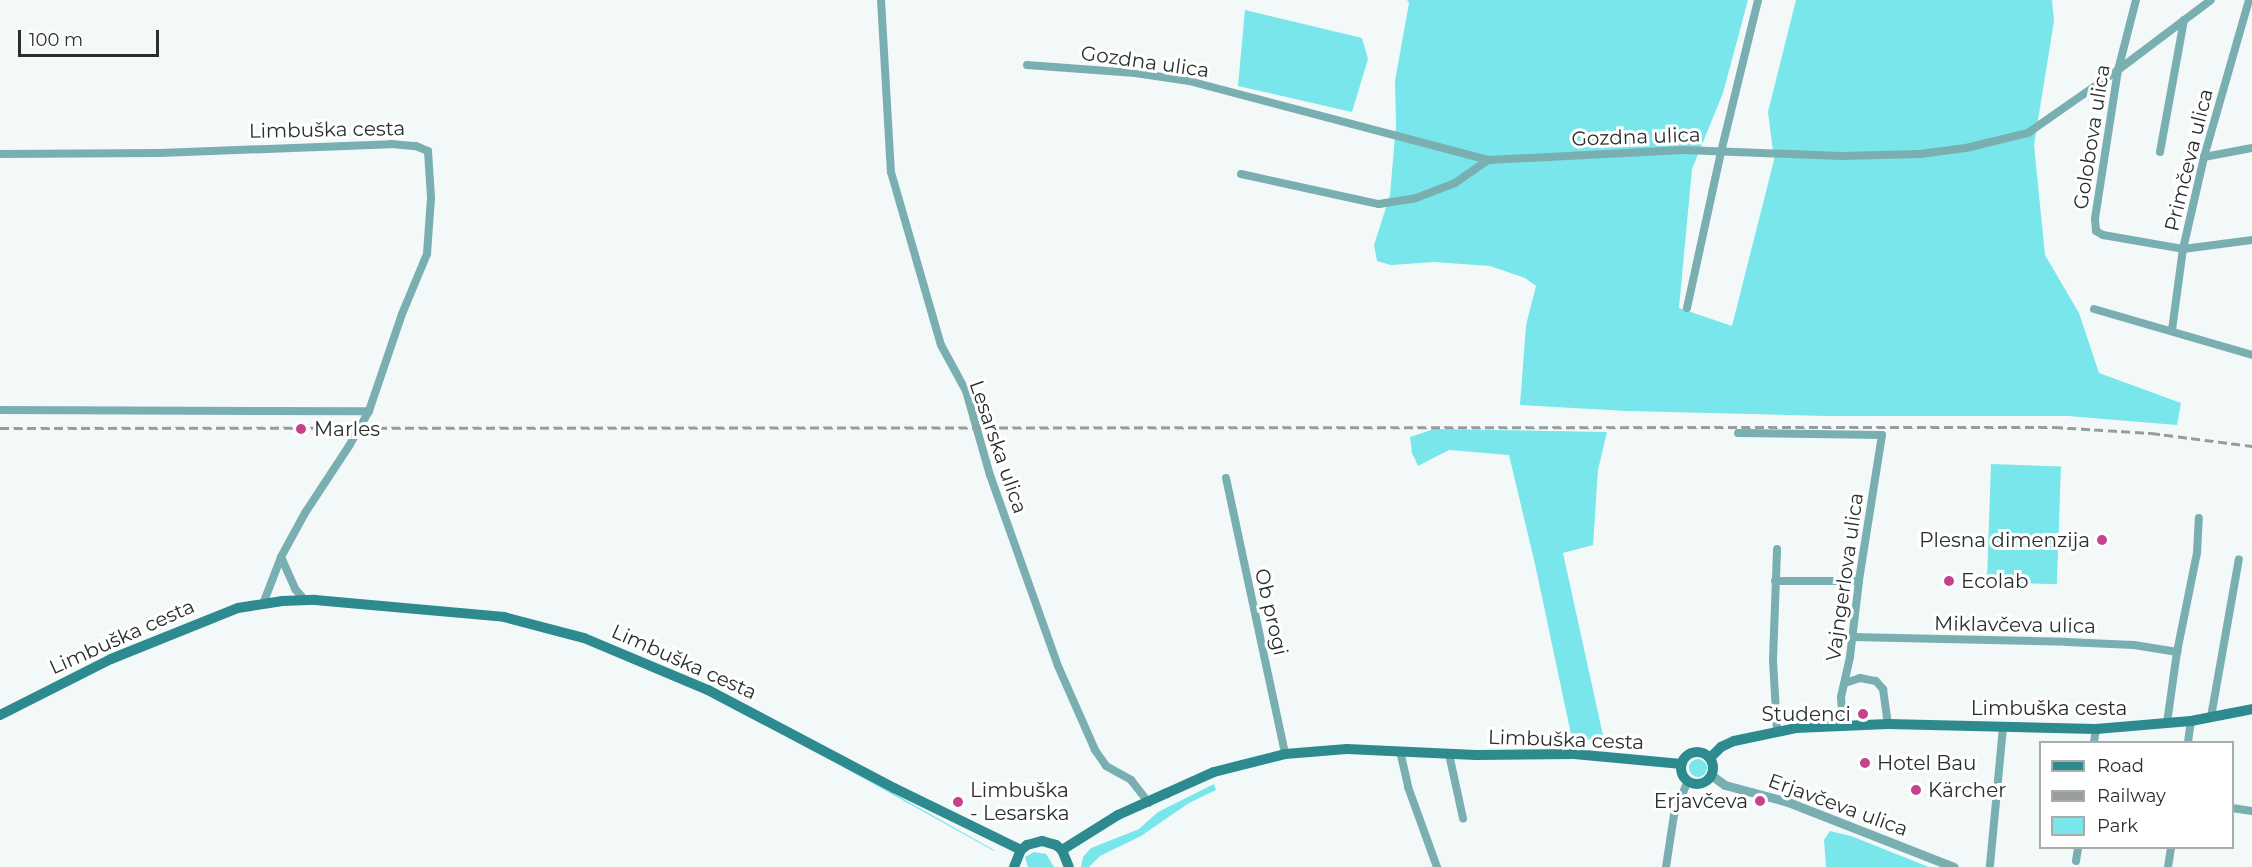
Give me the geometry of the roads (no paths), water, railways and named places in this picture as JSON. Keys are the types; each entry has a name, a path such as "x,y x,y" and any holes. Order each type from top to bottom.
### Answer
{"main road":[{"name":"Limbuška cesta","path":"0,715 57,685 181,629 238,608 305,600 504,616 584,638 728,700 894,788 1021,850"},
{"name":"Limbuška cesta","path":"1062,850 1118,815 1214,772 1285,754 1347,749 1449,754 1599,754 1682,764 1692,752 1702,752 1710,758 1721,747 1734,741 1777,730 1843,724 2002,729 2096,729 2191,721 2252,709"},
{"path":"1682,764 1684,776 1688,781 1701,783 1711,776 1713,764 1710,758"},
{"path":"1014,867 1021,850 1027,845 1042,841 1056,845 1062,850 1069,867"}],"street":[{"name":"Lesarska ulica","path":"881,0 891,172 941,345 966,391 990,475 1058,666 1095,750 1106,766 1131,780 1149,802"},
{"path":"1687,308 1721,152 1758,0"},
{"name":"Golobova ulica","path":"2136,0 2118,70 2095,219 2097,231 2103,235 2183,249 2252,240"},
{"name":"Gozdna ulica","path":"1027,65 1135,73 1189,81 1488,160 1684,150 1879,156 1920,154 1966,148 2028,133 2118,70 2211,0"},
{"name":"Primčeva ulica","path":"2172,330 2183,249 2204,157 2249,0"},
{"path":"2160,152 2184,20"},
{"name":"Limbuška cesta","path":"0,154 160,153 391,144 416,146 428,151 431,198 428,254 402,314 369,411 350,446 304,513 281,557 263,604"},
{"path":"2204,157 2252,148"},
{"path":"1241,174 1379,204 1416,198 1455,183 1488,160"},
{"path":"2094,309 2252,355"},
{"path":"0,410 369,411"},
{"name":"Vajngerlova ulica","path":"1738,433 1882,435 1859,582 1853,637 1841,697 1843,724"},
{"name":"Ob progi","path":"1226,478 1285,754"},
{"path":"2167,723 2177,652 2197,553 2199,518"},
{"path":"1777,549 1773,660 1777,730"},
{"path":"281,557 295,589 305,600"},
{"path":"2211,717 2239,559"},
{"path":"1775,581 1859,582"},
{"name":"Miklavčeva ulica","path":"1853,637 2134,645 2177,652"},
{"path":"1845,683 1860,678 1876,681 1883,690 1888,724"},
{"path":"2188,741 2191,721"},
{"path":"1990,865 2002,729"},
{"path":"2094,741 2096,729"},
{"path":"1400,751 1408,787 1437,867"},
{"path":"1449,754 1463,818"},
{"name":"Erjavčeva ulica","path":"1711,776 1725,785 1788,802 1954,867"},
{"path":"1666,867 1674,815 1688,781"},
{"path":"2234,808 2252,811"},
{"path":"2076,861 2078,849"},
{"path":"2168,867 2171,849"}],"railway":[{"path":"0,428 2054,427 2151,433 2252,446"}],"place":[{"name":"Marles","path":"301,429"},
{"name":"Plesna dimenzija","path":"2102,540"},
{"name":"Ecolab","path":"1949,581"},
{"name":"Studenci","path":"1863,714"},
{"name":"Hotel Bau","path":"1865,763"},
{"name":"Kärcher","path":"1916,790"},
{"name":"Erjavčeva","path":"1760,801"},
{"name":"Limbuška - Lesarska","path":"958,802"}]}
